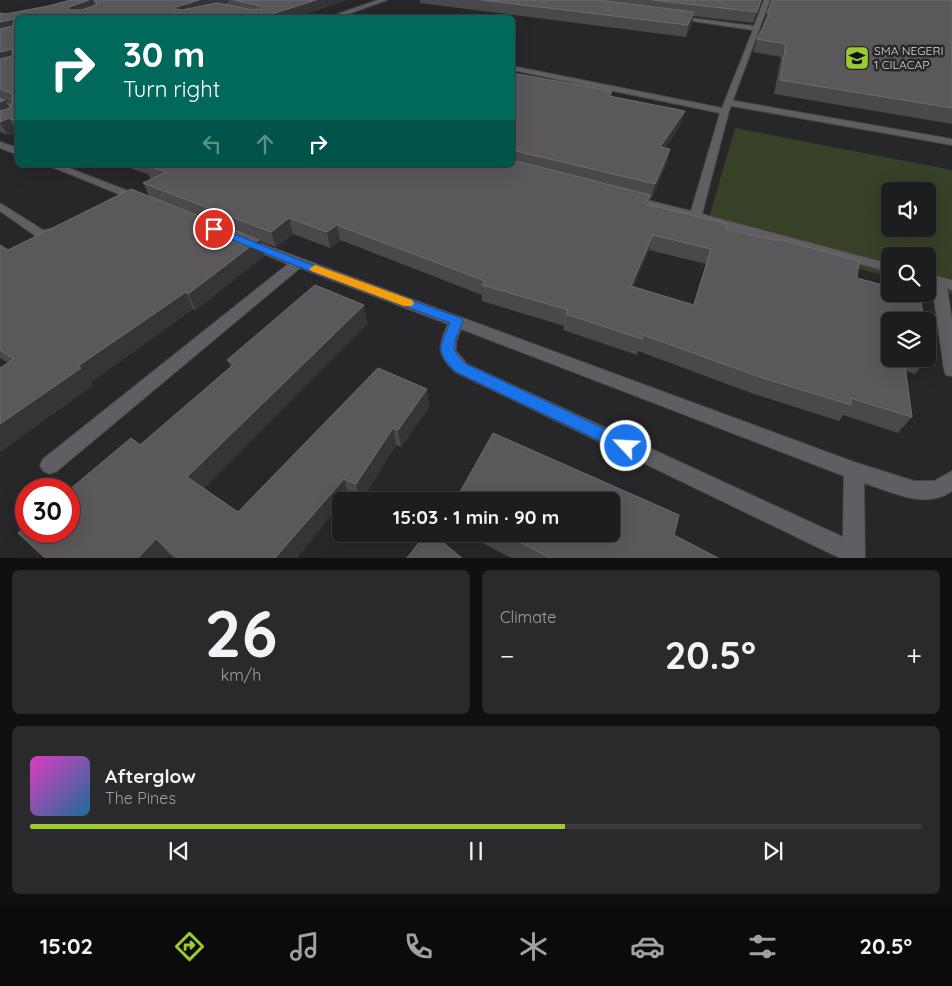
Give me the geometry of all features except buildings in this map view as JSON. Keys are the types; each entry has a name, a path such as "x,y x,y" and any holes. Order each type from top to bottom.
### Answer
{"street":[{"path":"193,15 245,0"},
{"path":"338,15 384,0"},
{"path":"696,216 727,107 767,0"},
{"path":"216,8 234,12"},
{"path":"668,17 756,28"},
{"path":"515,69 727,107 952,142"},
{"path":"0,102 15,109"},
{"path":"0,145 15,151"},
{"path":"57,167 157,205"},
{"path":"115,204 133,196"},
{"path":"620,196 881,266"},
{"path":"0,206 41,234 57,232 72,225"},
{"path":"236,238 298,263 854,471 914,490 937,490 952,480"},
{"path":"50,465 298,263"},
{"path":"939,282 952,370"},
{"path":"457,321 447,346 449,357 461,368 854,556 854,471"}],"green space":[{"path":"735,128 952,170 952,294 936,289 936,247 881,247 881,275 706,228"}],"slow traffic":[{"path":"315,269 408,303"}],"place":[{"name":"SMA NEGERI 1 CILACAP","path":"857,58"}],"route":[{"path":"214,229 298,263 330,273 457,321 447,346 449,357 461,368 626,446"}]}
